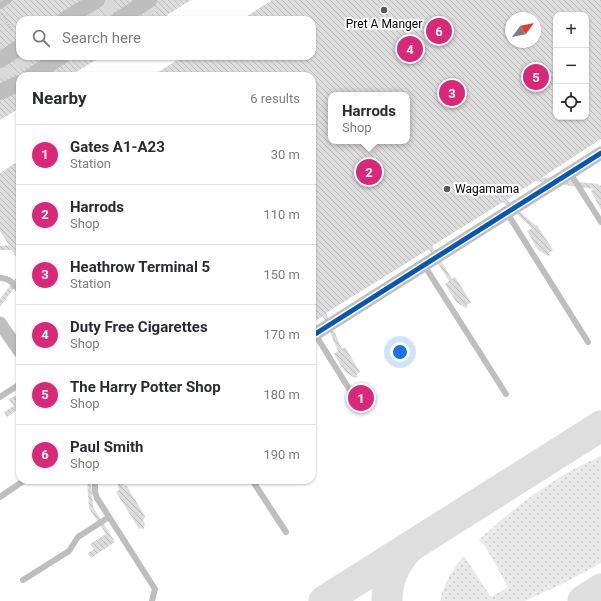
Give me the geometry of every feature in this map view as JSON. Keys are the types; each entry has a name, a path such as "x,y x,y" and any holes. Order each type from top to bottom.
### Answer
{"street":[{"path":"71,16 97,0"},
{"path":"124,16 149,0"},
{"path":"0,60 16,50"},
{"path":"37,72 56,60"},
{"path":"0,92 16,85"},
{"path":"316,333 601,153"},
{"path":"0,323 16,346"}],"lane":[{"path":"0,6 9,0"},
{"path":"570,172 601,222"},
{"path":"507,212 588,342"},
{"path":"424,265 506,394"},
{"path":"0,278 4,278 16,286"},
{"path":"316,340 351,392"},
{"path":"0,397 16,387"},
{"path":"0,497 19,484"},
{"path":"96,484 95,492 97,498 155,590 152,601"},
{"path":"255,484 286,532"},
{"path":"23,580 69,551 78,537 109,517"}],"path":[{"path":"0,11 14,31"}],"shaded area":[{"path":"601,456 601,563 562,584 525,601 440,601 443,589 449,577 464,556 490,596 493,596 508,587 485,546 479,541 480,539 508,514 537,492 584,464"}],"building":[{"path":"0,0 191,0 167,15 168,16 16,16 16,60 96,60 76,72 16,72 16,110 0,120"},
{"path":"272,0 601,0 601,139 541,178 598,184 599,186 601,185 601,210 591,191 594,189 535,181 507,200 535,226 537,225 553,250 549,253 550,255 548,256 538,250 527,231 531,229 531,227 503,202 432,246 452,279 455,277 471,302 467,305 468,307 466,308 456,302 445,284 449,281 429,249 326,313 342,349 345,347 360,372 356,375 358,377 355,378 345,372 334,354 338,351 323,316 316,320 316,72 158,72 178,60 316,60 316,16 247,16"},
{"path":"16,163 16,256 12,250 0,250 0,246 9,245 0,231 0,173"},
{"path":"16,278 16,285 0,307 0,299"},
{"path":"16,395 16,411 7,417 4,412 14,406 9,399"},
{"path":"87,484 91,484 93,507 115,542 91,558 88,553 94,549 90,544 106,534 89,508"},
{"path":"118,484 124,484 124,487 126,485 145,516 143,521 145,524 143,530 141,528 139,529 116,492 119,490"}],"taxiway":[{"path":"324,601 601,426"},
{"path":"387,601 388,586 392,573 399,560 408,549"},
{"path":"583,601 601,589"}],"tunnel":[{"path":"94,16 120,0"},
{"path":"143,12 161,0"},
{"path":"0,75 24,60"}],"cycle path":[{"path":"316,333 601,153"}],"place":[{"name":"Pret A Manger","path":"384,10"},
{"name":"Paul Smith","path":"439,31"},
{"name":"Duty Free Cigarettes","path":"410,49"},
{"name":"The Harry Potter Shop","path":"536,77"},
{"name":"Heathrow Terminal 5","path":"452,93"},
{"name":"Harrods","path":"369,172"},
{"name":"Wagamama","path":"447,189"},
{"name":"Gates A1-A23","path":"361,398"}]}
